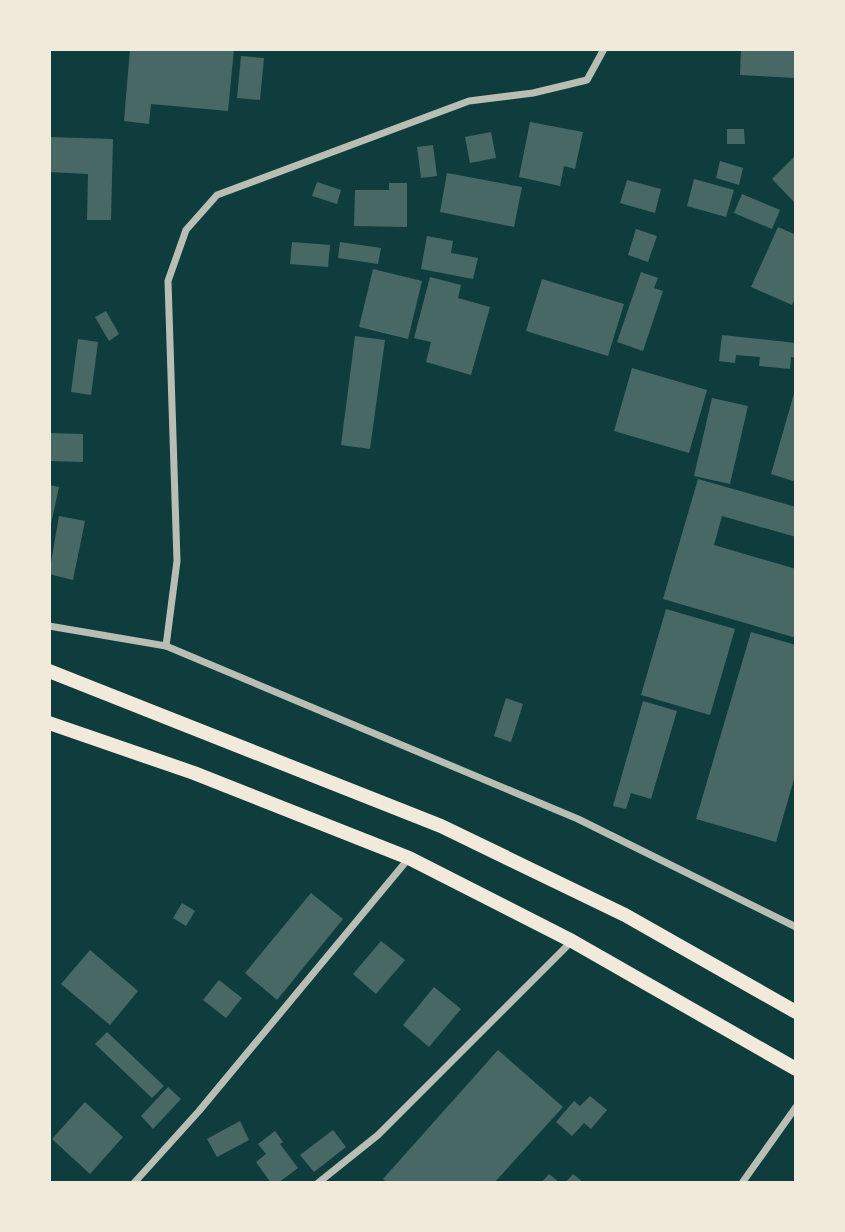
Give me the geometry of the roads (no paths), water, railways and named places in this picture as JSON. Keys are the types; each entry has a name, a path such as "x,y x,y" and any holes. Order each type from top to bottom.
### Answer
{"main road":[{"path":"49,671 441,826 625,915 796,1012"},
{"path":"49,723 194,773 409,858 572,941 796,1069"}],"street":[{"path":"166,646 177,561 168,281 186,230 217,195 470,101 533,93 587,80 604,49"},
{"path":"49,626 166,646 578,819 796,927"},
{"path":"134,1183 199,1111 409,858"},
{"path":"318,1183 378,1135 572,941"},
{"path":"742,1183 796,1107"}]}
